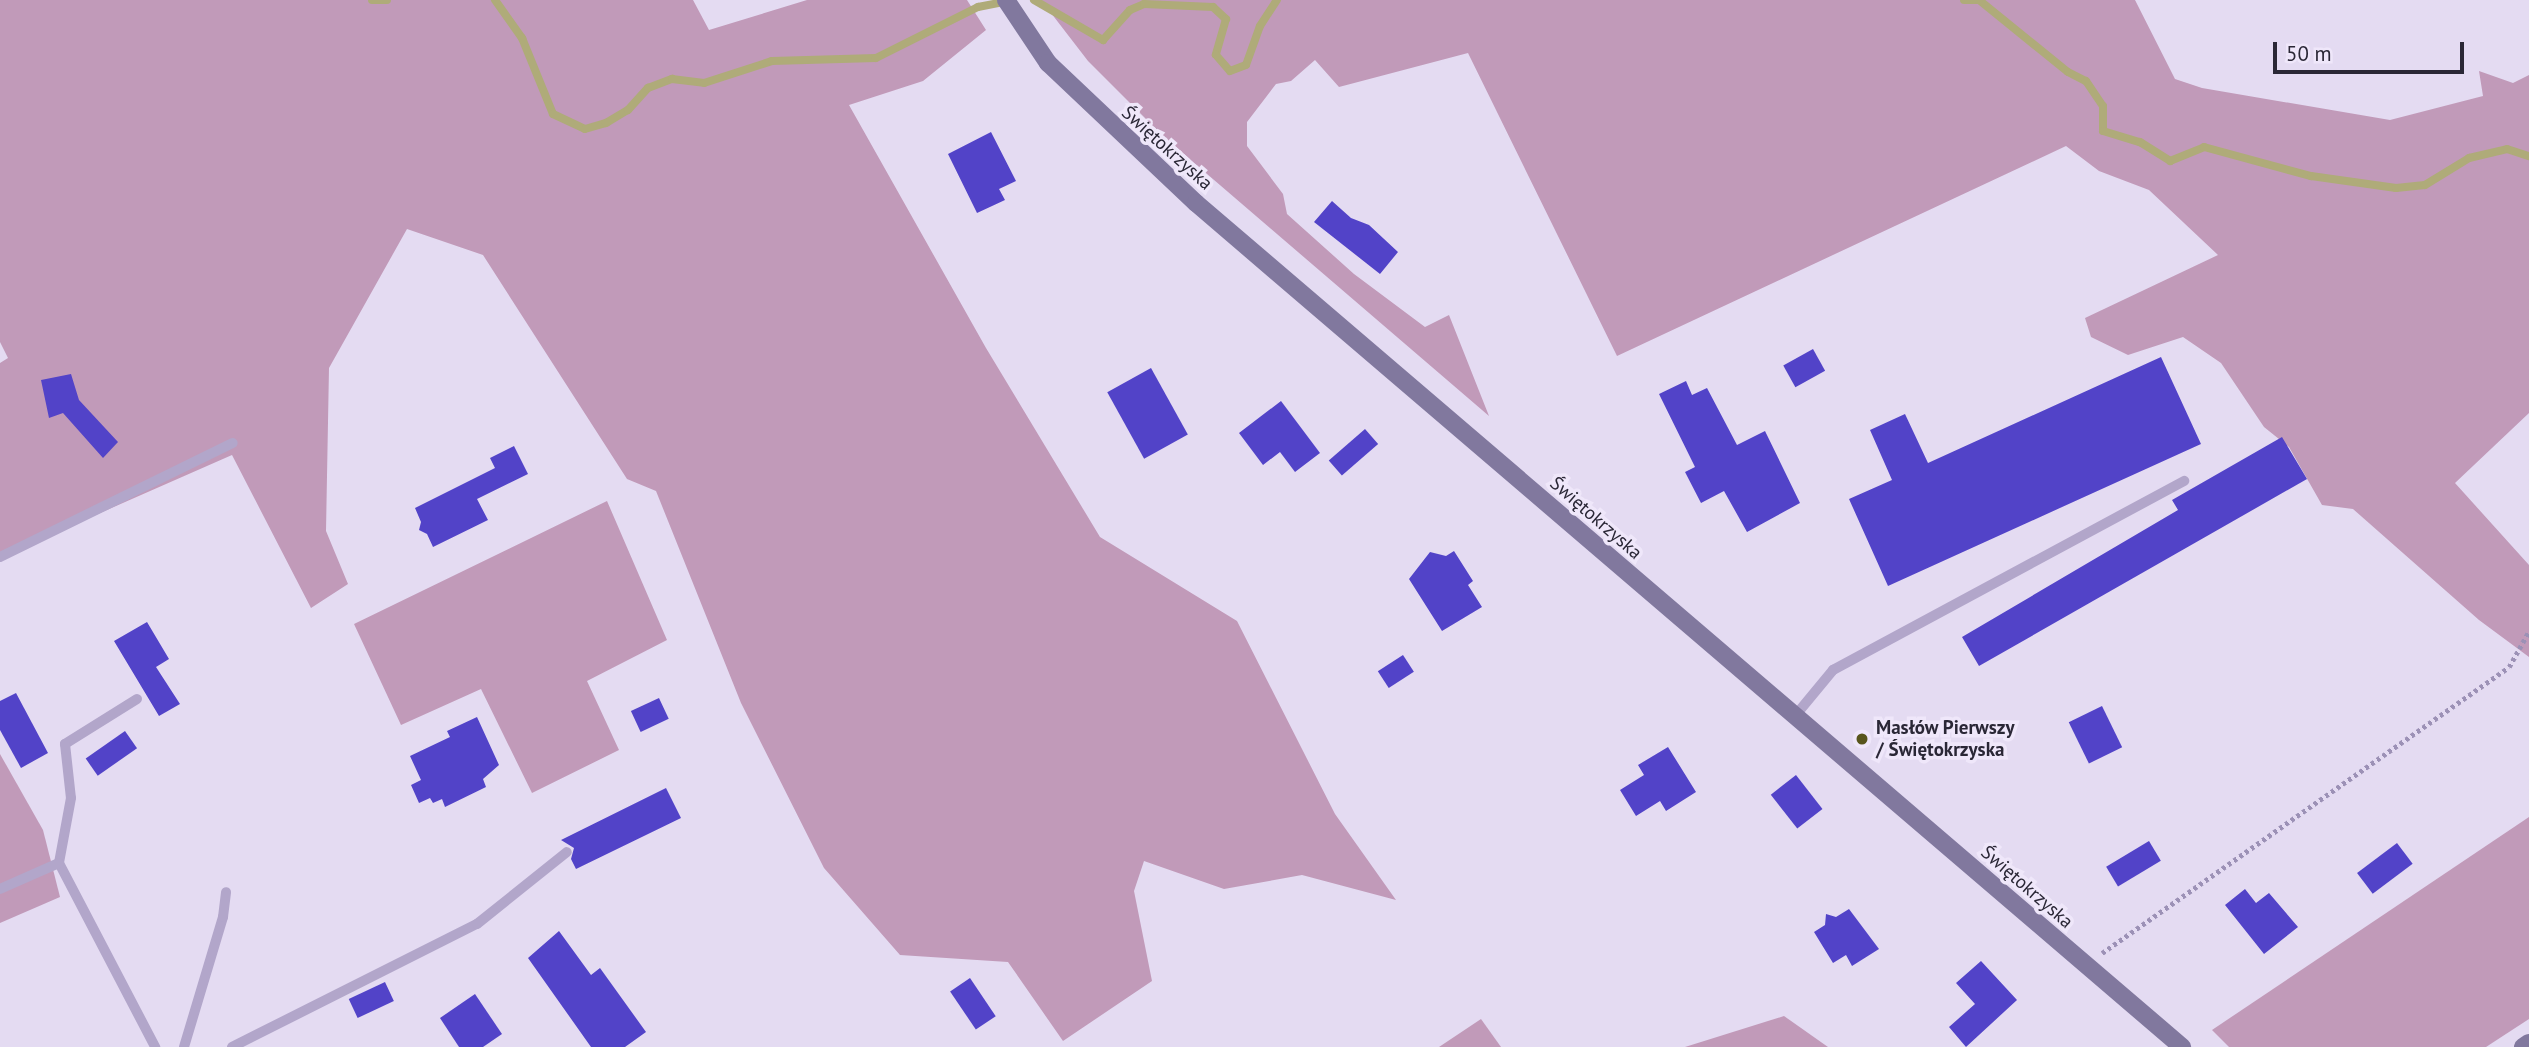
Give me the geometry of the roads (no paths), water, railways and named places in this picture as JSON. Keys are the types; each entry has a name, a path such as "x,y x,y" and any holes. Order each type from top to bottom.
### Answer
{"street":[{"name":"Świętokrzyska","path":"1006,0 1048,63 1094,111 1196,202 2182,1047"},
{"path":"2523,1047 2529,1043"}],"lane":[{"path":"0,557 233,443"},
{"path":"1795,716 1833,670 2184,481"},
{"path":"137,699 65,744 71,798 59,863 155,1047"},
{"path":"232,1047 477,924 567,852"},
{"path":"0,889 59,863"},
{"path":"184,1047 223,917 226,892"}],"waterway":[{"path":"372,0 387,0"},
{"path":"495,0 522,38 553,114 585,129 606,123 628,110 648,88 672,79 704,83 772,61 876,58 978,7 1009,1"},
{"path":"1034,0 1103,40 1130,10 1144,4 1213,7 1226,19 1216,55 1230,71 1246,65 1260,26 1277,0"},
{"path":"1964,0 1979,0 2068,72 2086,81 2103,106 2103,131 2140,142 2170,161 2204,147 2311,176 2396,188 2425,185 2469,158 2507,149 2529,156"}],"place":[{"name":"Masłów Pierwszy / Świętokrzyska","path":"1862,739"}]}
